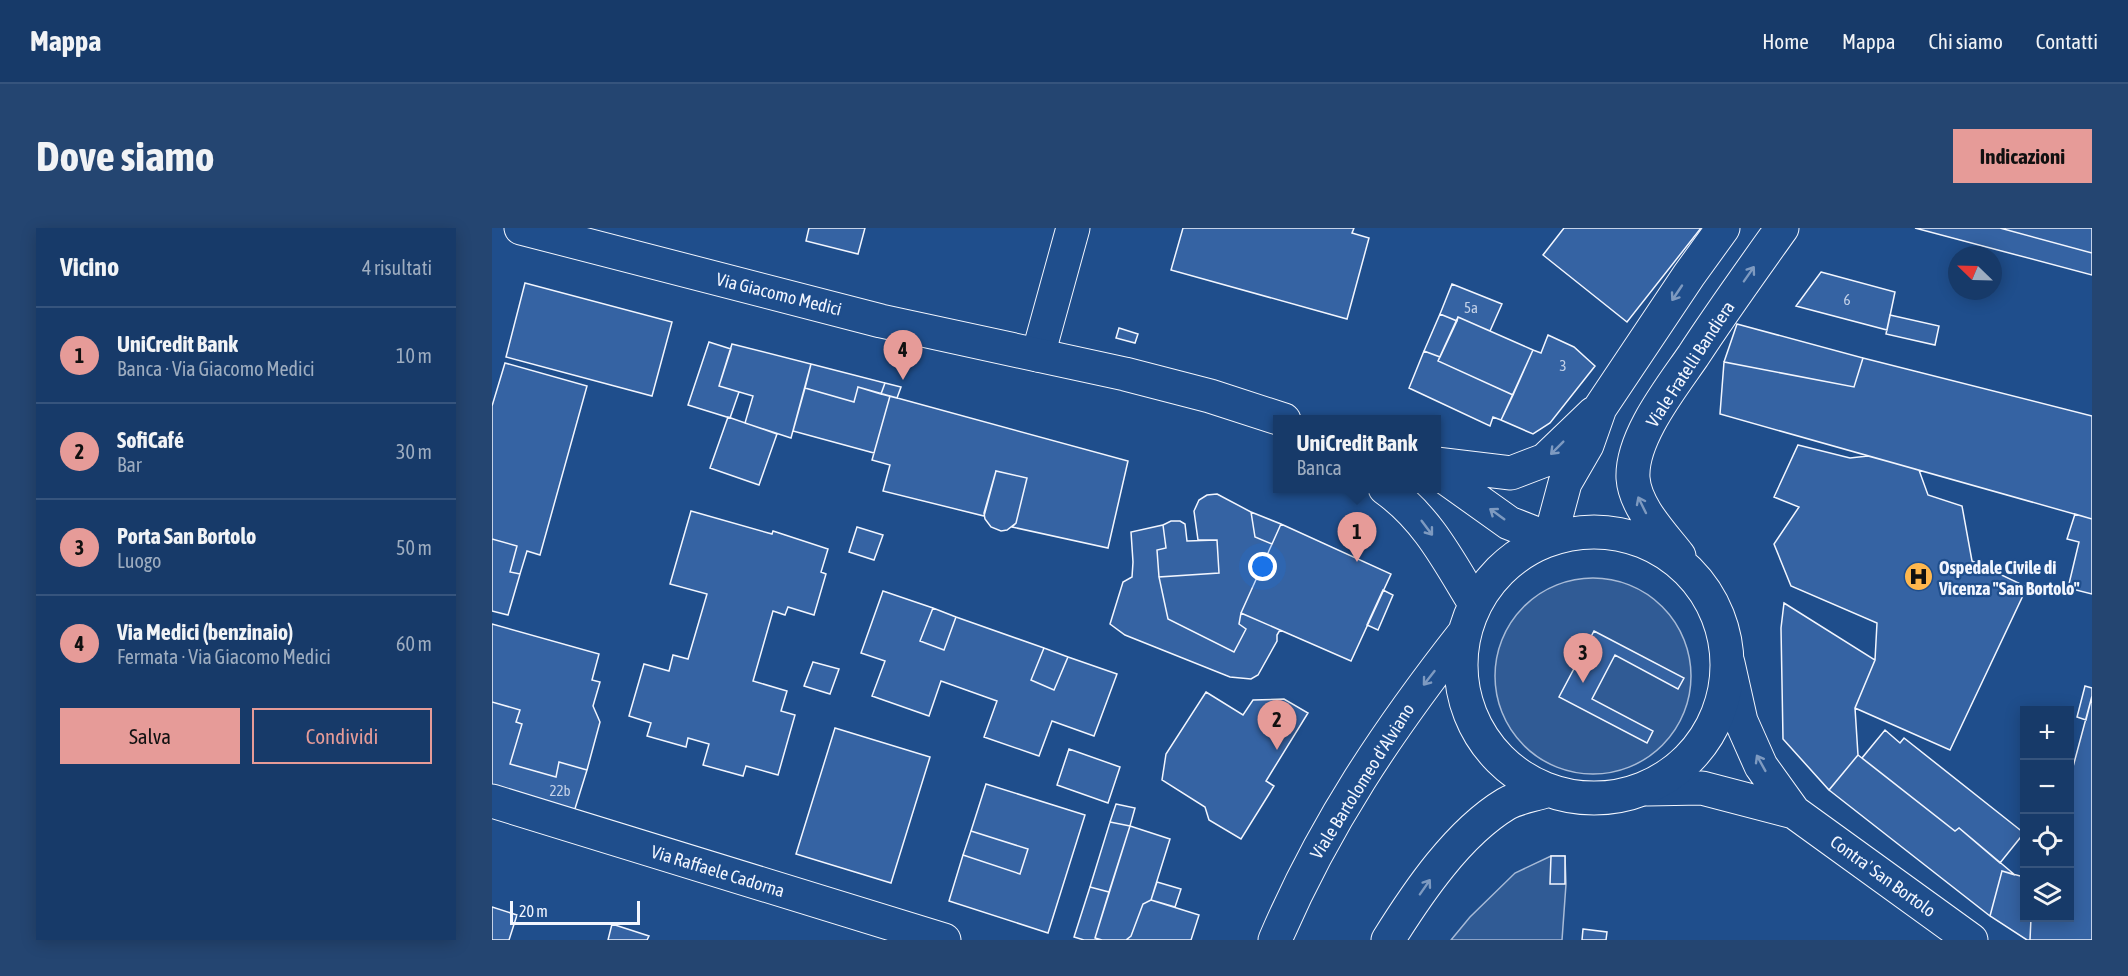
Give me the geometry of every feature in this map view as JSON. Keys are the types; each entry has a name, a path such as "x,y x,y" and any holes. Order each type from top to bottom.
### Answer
{"main road":[{"name":"Via Giacomo Medici","path":"521,228 881,321 1125,374 1200,393 1273,416"},
{"path":"1038,355 1073,228"},
{"path":"1441,464 1511,473 1545,460 1600,408 1723,228"},
{"name":"Viale Fratelli Bandiera","path":"1689,569 1648,516 1639,500 1633,478 1637,452 1647,428 1665,397 1782,228"},
{"path":"1441,474 1509,523 1550,539 1565,483 1587,445 1600,408"},
{"path":"1391,493 1404,502 1440,546 1470,618"},
{"name":"Viale Bartolomeo d'Alviano","path":"1275,940 1302,878 1330,826 1370,761 1470,618 1495,575 1523,552 1550,539 1592,531 1628,535 1662,549 1689,569 1711,599 1723,630 1728,663 1724,699 1709,734 1686,763 1647,789 1620,797 1583,799 1546,791 1517,775 1493,754 1475,727 1464,697 1461,664 1470,618"},
{"name":"Contra' San Bortolo","path":"1728,663 1741,721 1761,765 1794,812 1971,940"},
{"name":"Contra' San Bortolo","path":"1647,789 1702,788 1794,812"},
{"name":"Viale Bartolomeo d'Alviano","path":"1389,940 1435,873 1472,831 1508,803 1546,791"},
{"name":"Via Raffaele Cadorna","path":"492,801 944,940"}],"shaded area":[{"path":"1593,578 1621,582 1639,590 1655,600 1669,614 1687,648 1691,676 1687,704 1679,722 1669,738 1655,752 1621,770 1593,774 1565,770 1547,762 1531,752 1517,738 1499,704 1495,676 1499,648 1507,630 1517,614 1531,600 1565,582"},
{"path":"1551,856 1565,856 1566,884 1562,940 1451,940 1470,917 1515,873"}],"building":[{"path":"809,228 865,228 858,254 806,241"},
{"path":"1183,228 1354,228 1352,233 1369,238 1347,319 1171,270"},
{"path":"1564,228 1701,228 1627,322 1543,255"},
{"path":"1915,228 2000,228 2092,253 2092,275 2002,251 2002,246 1983,246"},
{"path":"2000,228 2092,228 2092,253"},
{"path":"1821,272 1895,292 1887,330 1796,306"},
{"path":"525,283 672,322 652,396 506,357"},
{"path":"1452,284 1502,304 1490,331 1458,317 1457,321 1440,314"},
{"path":"1440,314 1457,321 1440,357 1424,351"},
{"path":"1890,315 1939,326 1935,345 1886,334"},
{"path":"1458,317 1533,350 1513,395 1438,361"},
{"path":"1737,324 1863,358 1854,387 1724,362"},
{"path":"1119,328 1138,334 1135,343 1116,338"},
{"path":"1548,335 1574,347 1595,366 1550,423 1533,434 1501,420 1533,350 1541,353"},
{"path":"709,342 731,349 719,386 739,392 730,418 688,405"},
{"path":"732,344 811,364 791,438 745,423 753,396 719,386"},
{"path":"1424,351 1440,357 1438,361 1513,395 1501,420 1493,417 1490,426 1409,388"},
{"path":"1863,358 2092,416 2092,519 1720,414 1724,362 1854,387"},
{"path":"505,363 587,386 540,555 527,551 520,574 510,572 517,546 492,539 492,406"},
{"path":"811,364 885,383 881,394 858,387 854,402 805,388"},
{"path":"885,383 901,387 897,398 881,394"},
{"path":"858,387 890,396 874,453 793,431 805,388 854,402"},
{"path":"890,396 1128,461 1108,548 1012,527 1016,523 1027,478 996,471 984,516 883,491 890,465 872,460"},
{"path":"728,417 777,434 759,485 710,468"},
{"path":"1798,445 1850,458 1868,456 1919,470 1928,495 1962,506 1972,561 2027,587 1950,750 1855,708 1875,660 1877,623 1791,586 1774,544 1799,507 1774,497"},
{"path":"996,471 1027,478 1016,523 1007,530 1001,531 991,527 984,513"},
{"path":"1217,494 1251,512 1255,537 1272,544 1241,613 1239,624 1246,629 1234,652 1168,619 1159,577 1219,573 1217,540 1198,540 1194,511 1199,500 1207,495"},
{"path":"691,511 772,534 773,531 828,549 821,572 826,574 814,615 788,607 785,615 773,611 753,681 787,691 781,711 795,715 778,775 746,766 743,776 703,765 709,744 688,738 686,747 647,736 651,723 629,716 644,664 669,671 673,655 688,659 707,594 670,584"},
{"path":"1251,512 1281,524 1272,544 1255,537"},
{"path":"2075,514 2092,519 2092,594 2068,588 2079,542 2067,539"},
{"path":"1171,521 1180,521 1185,524 1187,541 1217,540 1219,573 1159,577 1157,550 1166,548 1163,525"},
{"path":"1281,524 1391,574 1351,661 1241,613"},
{"path":"1163,525 1166,548 1157,550 1159,577 1168,619 1234,652 1246,629 1239,624 1241,613 1280,630 1277,641 1258,675 1251,679 1230,677 1125,635 1110,624 1123,582 1132,577 1131,532"},
{"path":"857,527 883,535 874,560 849,552"},
{"path":"492,539 517,546 510,572 520,574 508,615 492,611"},
{"path":"1383,590 1393,595 1378,630 1367,625"},
{"path":"883,591 933,608 920,641 944,650 956,617 1044,648 1031,680 1054,690 1068,657 1117,674 1094,736 1052,721 1039,756 984,737 997,701 941,681 929,716 872,696 885,661 861,653"},
{"path":"1784,603 1875,660 1855,708 1858,755 1829,790 1783,739 1781,628"},
{"path":"933,608 956,617 944,650 920,641"},
{"path":"492,624 599,654 592,680 600,682 593,706 600,722 587,770 559,762 556,777 510,764 522,724 516,722 520,710 492,702"},
{"path":"1594,631 1684,678 1678,689 1615,655 1592,699 1653,731 1647,743 1559,697"},
{"path":"1044,648 1068,657 1054,690 1031,680"},
{"path":"813,662 839,669 830,694 804,686"},
{"path":"2085,686 2092,688 2086,720 2077,717"},
{"path":"1206,692 1243,715 1253,700 1284,699 1308,713 1266,781 1274,786 1241,839 1209,820 1205,807 1162,780 1166,754"},
{"path":"2092,696 2092,940 2030,940 2031,922 2074,922 2074,763"},
{"path":"492,702 520,710 516,722 522,724 510,764 556,777 559,762 587,770 573,815 492,791"},
{"path":"835,728 930,757 891,883 796,854"},
{"path":"1885,730 1900,743 1904,738 2020,830 2020,838 2000,863 1959,828 1955,831 1862,758"},
{"path":"1069,749 1120,767 1108,803 1057,785"},
{"path":"1858,755 1955,831 1959,828 2015,875 2002,871 1990,916 1829,790"},
{"path":"986,784 1085,815 1048,933 949,901 963,855 1020,874 1028,849 971,831"},
{"path":"1116,804 1135,808 1130,826 1110,822"},
{"path":"1110,822 1130,826 1109,892 1090,887"},
{"path":"1130,826 1170,839 1151,900 1143,904 1131,936 1126,940 1102,940 1095,938"},
{"path":"971,831 1028,849 1020,874 963,855"},
{"path":"1551,856 1565,856 1565,884 1550,884"},
{"path":"2002,871 2020,876 2020,922 2031,922 2030,940 1990,916"},
{"path":"1157,882 1181,889 1175,907 1151,900"},
{"path":"1090,887 1109,892 1095,938 1102,940 1084,940 1074,937"},
{"path":"1151,900 1199,915 1191,940 1126,940 1131,936 1143,904"},
{"path":"492,907 517,915 509,940 492,940"},
{"path":"612,924 649,936 647,940 608,940"},
{"path":"1583,929 1607,932 1606,940 1582,940"}],"place":[{"name":"Via Medici (benzinaio)","path":"903,380"},
{"name":"UniCredit Bank","path":"1357,562"},
{"name":"Ospedale Civile di Vicenza \"San Bortolo\"","path":"1918,577"},
{"name":"Porta San Bortolo","path":"1583,683"},
{"name":"SofiCafé","path":"1277,750"}]}
